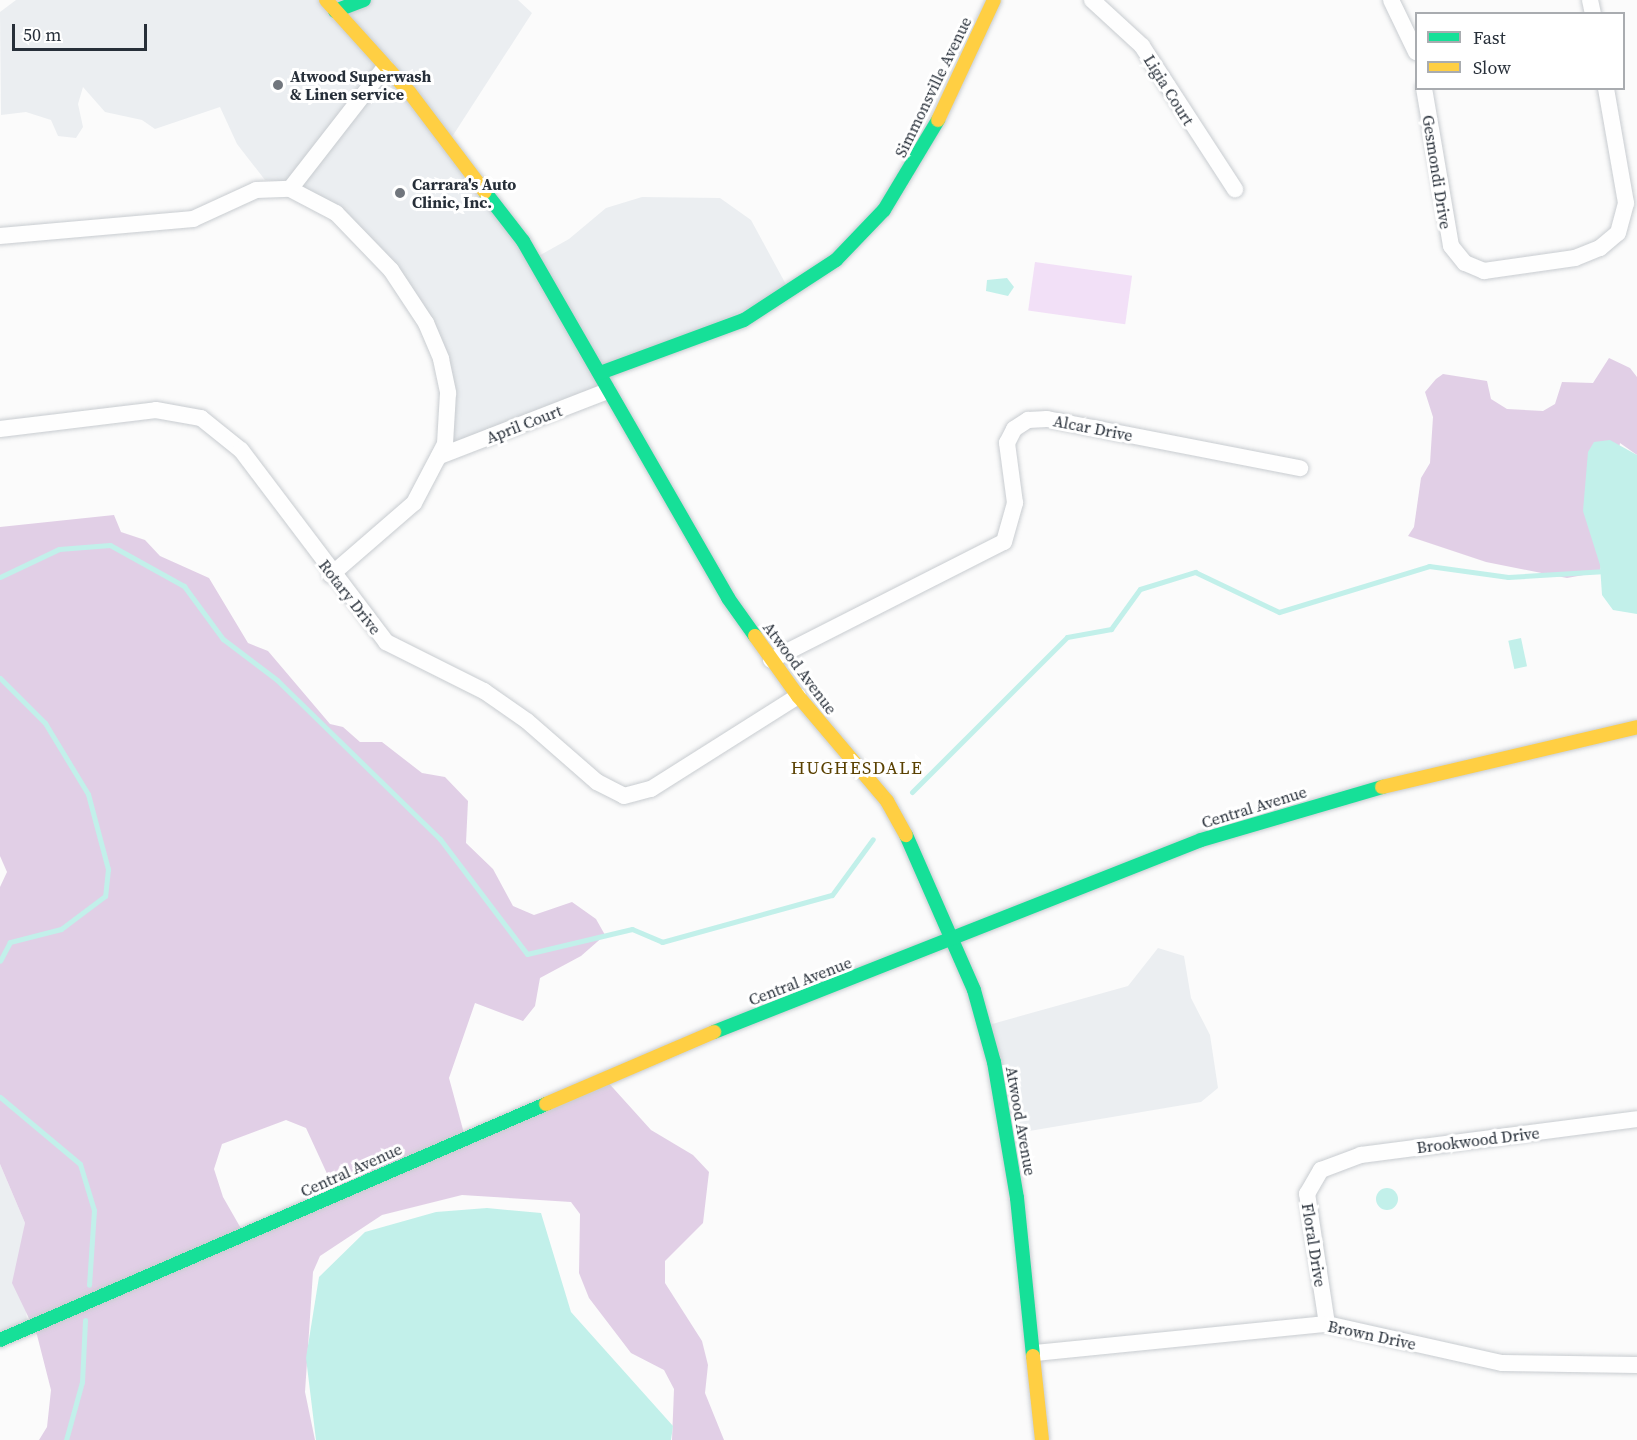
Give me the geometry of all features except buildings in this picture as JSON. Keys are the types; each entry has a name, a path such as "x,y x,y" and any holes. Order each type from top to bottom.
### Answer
{"main road":[{"path":"331,5 364,0"},
{"name":"Simmonsville Avenue","path":"600,373 744,320 836,260 884,210 922,151 994,0"},
{"name":"Atwood Avenue","path":"331,5 385,67 523,241 600,373 679,519 771,660 798,696 887,801 953,939 983,1017 994,1062 1017,1198 1038,1377 1041,1440"},
{"name":"Central Avenue","path":"0,1340 706,1035 1201,840 1393,784 1637,727"}],"street":[{"name":"Ligia Court","path":"1092,0 1142,46 1235,189"},
{"path":"1391,0 1415,50"},
{"path":"290,189 385,67"},
{"name":"Gesmondi Drive","path":"1424,90 1447,234 1465,263 1484,271 1575,258 1600,248 1618,233 1626,203 1606,90"},
{"path":"0,236 193,219 256,190 290,189 320,202 364,239 426,323 441,359 448,393 448,432 440,456 414,503 331,574"},
{"name":"April Court","path":"440,456 608,391"},
{"name":"Rotary Drive","path":"0,429 156,410 201,418 241,450 331,574 386,642 476,685 527,721 597,782 624,796 651,789 798,696"},
{"name":"Alcar Drive","path":"771,660 1004,542 1015,503 1007,443 1014,429 1028,420 1047,419 1300,468"},
{"name":"Brookwood Drive","path":"1321,1170 1360,1155 1637,1119"},
{"name":"Floral Drive","path":"1321,1170 1307,1194 1327,1324"},
{"name":"Brown Drive","path":"1035,1353 1327,1324 1502,1363 1637,1365"},
{"path":"1038,1377 1055,1440"}],"shaded area":[{"path":"16,0 518,0 532,13 450,140 535,258 569,239 606,208 642,197 720,198 751,220 789,290 601,375 606,392 448,453 448,390 425,323 333,212 278,181 265,180 237,144 220,107 155,129 142,120 105,112 83,87 78,104 83,127 76,138 58,136 51,120 26,112 1,115 0,12"},
{"path":"1035,262 1132,276 1125,324 1028,311"},
{"path":"1609,358 1630,368 1637,377 1637,455 1620,443 1600,572 1567,578 1486,562 1408,536 1414,527 1421,478 1430,463 1433,417 1425,392 1436,379 1443,374 1487,381 1491,399 1507,409 1543,411 1555,404 1562,382 1593,383"},
{"path":"114,515 121,532 145,540 160,556 209,578 248,643 268,651 330,724 343,727 360,742 382,742 422,773 445,777 468,801 466,843 493,869 513,906 534,915 572,902 596,919 605,935 581,956 540,978 535,1006 523,1021 475,1003 449,1078 465,1137 605,1079 651,1130 693,1155 709,1172 703,1223 665,1261 665,1283 702,1341 708,1365 705,1393 724,1440 672,1440 674,1389 664,1370 631,1353 589,1298 579,1273 580,1214 571,1202 462,1195 382,1215 320,1256 313,1272 305,1392 315,1440 39,1440 47,1427 51,1390 37,1335 12,1283 25,1223 0,1164 0,887 7,872 0,856 0,527","holes":["286,1120 306,1128 335,1191 243,1232 223,1197 214,1169 222,1144"]},
{"path":"1158,948 1184,956 1191,998 1210,1035 1218,1088 1201,1102 1006,1135 985,1026 1128,986"},
{"path":"0,1164 25,1223 22,1247 27,1321 0,1342"}],"water":[{"path":"1007,278 1014,287 1008,296 986,291 987,280"},
{"path":"1610,440 1637,455 1637,614 1613,610 1602,595 1600,565 1583,511 1588,452 1594,442"},
{"path":"1521,638 1527,666 1514,669 1508,641"},
{"path":"1387,1188 1395,1191 1398,1199 1395,1207 1387,1210 1379,1207 1376,1199 1379,1191"},
{"path":"487,1208 541,1213 571,1312 673,1426 671,1440 316,1440 306,1358 319,1277 365,1232 436,1212"}],"waterway":[{"path":"0,577 59,549 110,545 184,586 223,639 277,680 440,839 527,954 632,929 662,942 832,895 873,839"},
{"path":"912,792 1067,637 1111,629 1140,589 1195,572 1279,612 1429,566 1508,577 1606,571"},
{"path":"0,678 45,723 88,794 108,869 105,896 61,929 10,942 0,961"},
{"path":"0,1097 80,1164 94,1210 89,1285"},
{"path":"66,1440 82,1382 85,1320"}],"traffic: fast":[{"path":"335,11 364,0"},
{"path":"600,373 744,320 836,260 884,210 938,120"},
{"path":"485,192 523,241 728,598 755,636"},
{"path":"714,1032 1201,840 1382,787"},
{"path":"906,835 974,990 994,1062 1017,1198 1033,1356"},
{"path":"0,1340 546,1104"}],"traffic: slow":[{"path":"326,0 410,93 485,192"},
{"path":"938,120 994,0"},
{"path":"755,636 798,696 887,801 906,835"},
{"path":"1382,787 1637,727"},
{"path":"546,1104 714,1032"},
{"path":"1033,1356 1042,1440"}],"place":[{"name":"Atwood Superwash & Linen service","path":"278,85"},
{"name":"Carrara's Auto Clinic, Inc.","path":"400,193"}],"district":[{"name":"HUGHESDALE","path":"857,768"}]}
